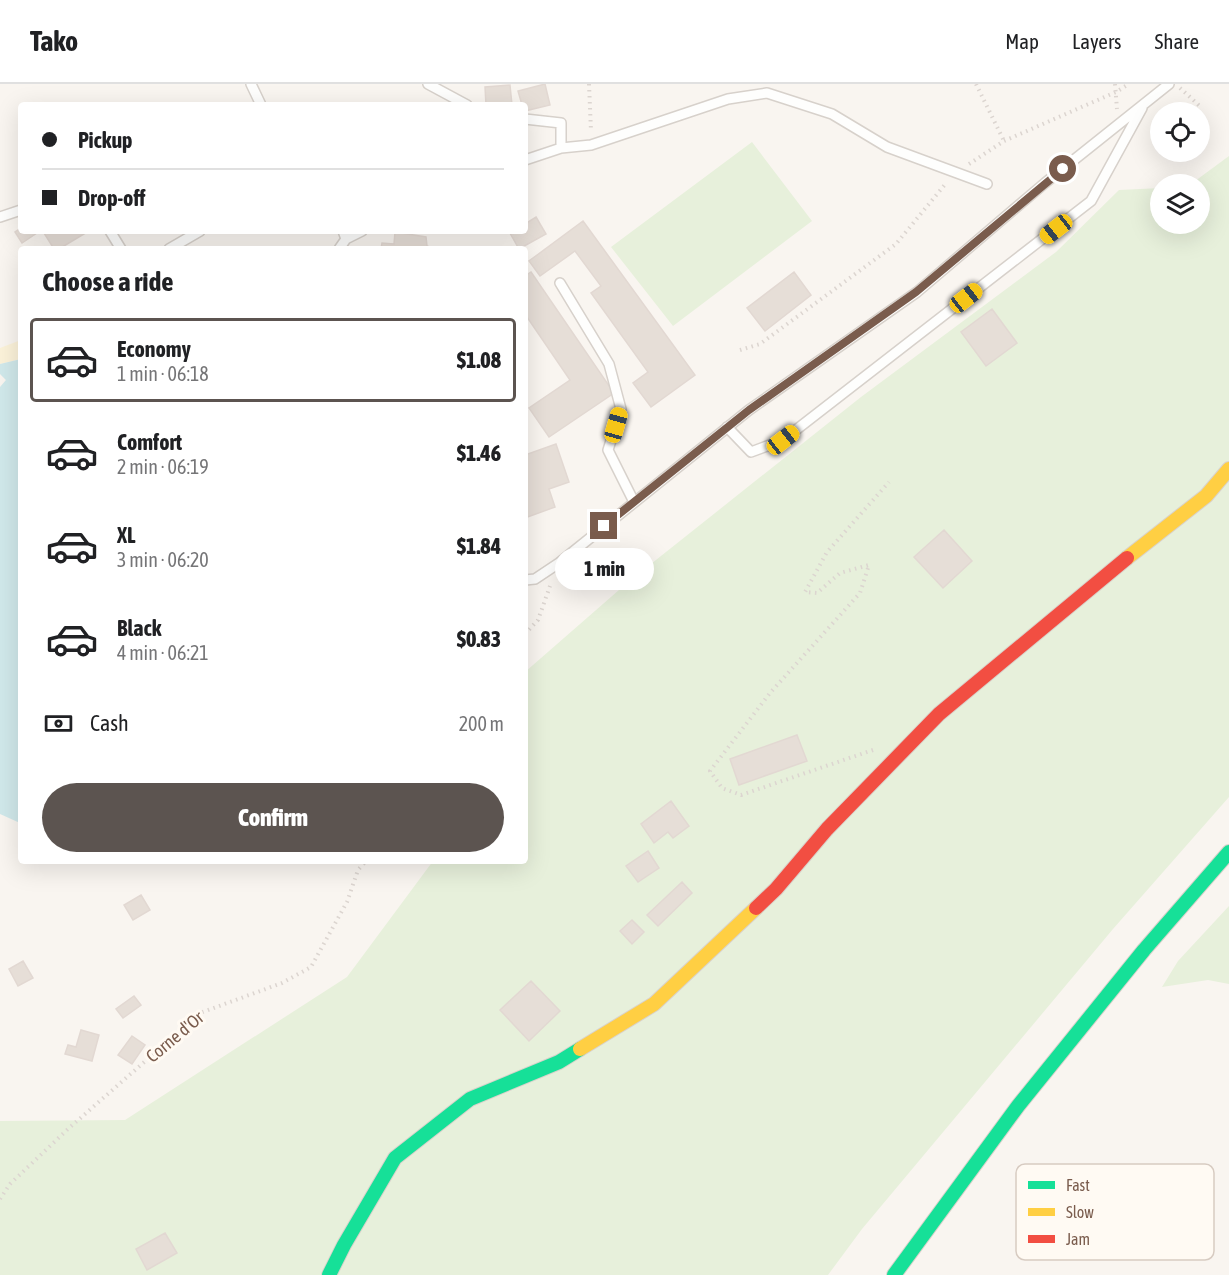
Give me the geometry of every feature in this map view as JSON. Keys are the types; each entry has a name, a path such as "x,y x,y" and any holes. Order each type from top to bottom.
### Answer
{"street":[{"path":"329,1275 395,1158 471,1099 559,1062 654,1004 776,889 827,830 939,714 1085,591 1206,496 1229,469"},
{"path":"894,1275 1018,1106 1144,950 1229,852"}],"lane":[{"path":"251,84 260,102"},
{"path":"428,84 461,102"},
{"path":"528,580 536,579 559,563 749,410 916,292 1045,183 1169,84"},
{"path":"528,159 561,148 591,145 728,99 767,93 832,114 887,147 987,184"},
{"path":"728,427 751,452 783,440 1092,201 1145,103"},
{"path":"528,119 561,123 561,148"},
{"path":"0,217 18,211"},
{"path":"173,246 195,234"},
{"path":"560,283 609,363 621,409 608,450 634,502"}],"path":[{"path":"589,84 591,145"},
{"path":"976,84 1005,141"},
{"path":"1115,84 1118,125"},
{"path":"740,350 760,344 896,244 956,172 1005,141 1116,92 1129,84"},
{"path":"1175,84 1195,102"},
{"path":"877,749 741,795 722,788 710,771 770,693 860,593 869,565 840,573 817,593 805,592 827,552 889,483"},
{"path":"528,631 538,620 559,563"},
{"name":"Corne d'Or","path":"0,1199 10,1184 68,1129 200,1013 282,983 311,966 347,902 357,870 363,864"}],"green space":[{"path":"752,142 812,221 673,326 611,247"},
{"path":"1229,156 1229,797 1113,929 862,1229 828,1275 0,1275 0,1121 125,1120 347,977 431,864 528,864 528,669 627,583 861,397 1056,252 1119,190 1150,189 1150,234 1210,234 1210,174 1205,174"},
{"path":"1229,906 1229,984 1208,980 1162,987 1178,961"}],"sand":[{"path":"18,341 18,360 0,364 0,348"}],"water":[{"path":"18,360 18,822 0,814 0,387 6,380 0,374 0,364"}],"building":[{"path":"545,84 550,105 528,110 528,102 521,102 518,91"},
{"path":"510,85 512,102 486,102 485,87"},
{"path":"536,217 546,234 524,246 517,246 511,234 528,234 528,222"},
{"path":"583,221 695,375 651,407 633,383 648,372 591,293 601,286 575,251 540,276 529,261"},
{"path":"18,230 18,234 36,234 22,243 15,232"},
{"path":"45,234 84,234 64,246 52,246"},
{"path":"395,234 407,234 426,237 427,246 382,246 382,243 394,244"},
{"path":"531,272 614,393 549,437 529,408 570,380 528,318 528,274"},
{"path":"794,272 811,295 765,331 747,308"},
{"path":"992,309 1017,343 986,366 961,332"},
{"path":"556,444 569,482 549,489 555,507 528,517 528,454"},
{"path":"944,530 972,561 943,588 914,557"},
{"path":"797,735 807,761 739,785 730,759"},
{"path":"671,801 689,826 673,838 668,832 654,843 641,824"},
{"path":"648,851 659,868 638,882 626,866"},
{"path":"682,882 692,893 658,926 647,915"},
{"path":"141,895 150,910 133,920 124,905"},
{"path":"632,920 644,932 632,944 620,931"},
{"path":"23,961 33,978 18,986 9,969"},
{"path":"531,981 560,1011 529,1041 500,1010"},
{"path":"134,996 141,1005 123,1018 116,1009"},
{"path":"81,1030 99,1035 92,1061 65,1054 68,1045 76,1047"},
{"path":"132,1036 145,1045 132,1064 118,1055"},
{"path":"165,1233 177,1253 147,1270 136,1249"}],"traffic: fast":[{"path":"894,1275 1018,1106 1144,950 1229,852"},
{"path":"329,1275 395,1158 470,1099 559,1062 580,1049"}],"traffic: slow":[{"path":"1127,558 1206,496 1229,469"},
{"path":"580,1049 654,1004 756,908"}],"traffic: jam":[{"path":"756,908 776,889 827,829 939,714 1127,558"}],"route":[{"path":"604,526 749,410 916,292 1063,169"}]}
